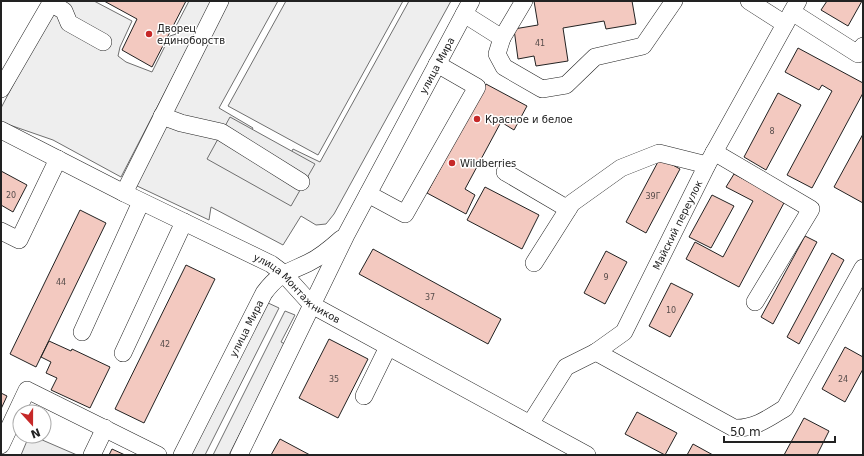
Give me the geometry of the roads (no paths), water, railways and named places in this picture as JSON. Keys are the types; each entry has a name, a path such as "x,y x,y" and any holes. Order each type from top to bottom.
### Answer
{"street":[{"path":"124,193 220,1"},
{"path":"524,1 502,38 497,54 504,67 542,89 566,85 594,57 643,46 674,1"},
{"path":"749,1 792,12 861,52"},
{"path":"1,89 52,2 64,11 70,24 103,42"},
{"path":"467,8 502,38"},
{"name":"улица Мира","path":"239,455 346,235 467,8"},
{"name":"Майский переулок","path":"530,424 566,367 596,352 624,332 710,158 792,12"},
{"path":"368,194 405,214 477,87 437,64"},
{"path":"162,116 181,123 221,132 300,182"},
{"name":"улица Монтажников","path":"1,130 141,202 271,264 283,273 312,306 587,455"},
{"path":"534,263 572,203 622,168 659,153 710,158 811,209 756,302"},
{"path":"1,231 19,240 58,159"},
{"path":"505,172 568,209"},
{"path":"82,332 141,202"},
{"path":"124,352 184,222"},
{"name":"улица Мира","path":"182,455 264,293 272,282 283,273 308,263 324,254 346,235"},
{"path":"596,352 734,428 746,429 763,422 785,408 863,268"},
{"path":"364,396 388,347"},
{"path":"1,445 27,390 158,455"},
{"path":"92,455 105,428"}],"place":[{"name":"Дворец единоборств","path":"149,34"},
{"name":"Красное и белое","path":"477,119"},
{"name":"Wildberries","path":"452,163"}]}
